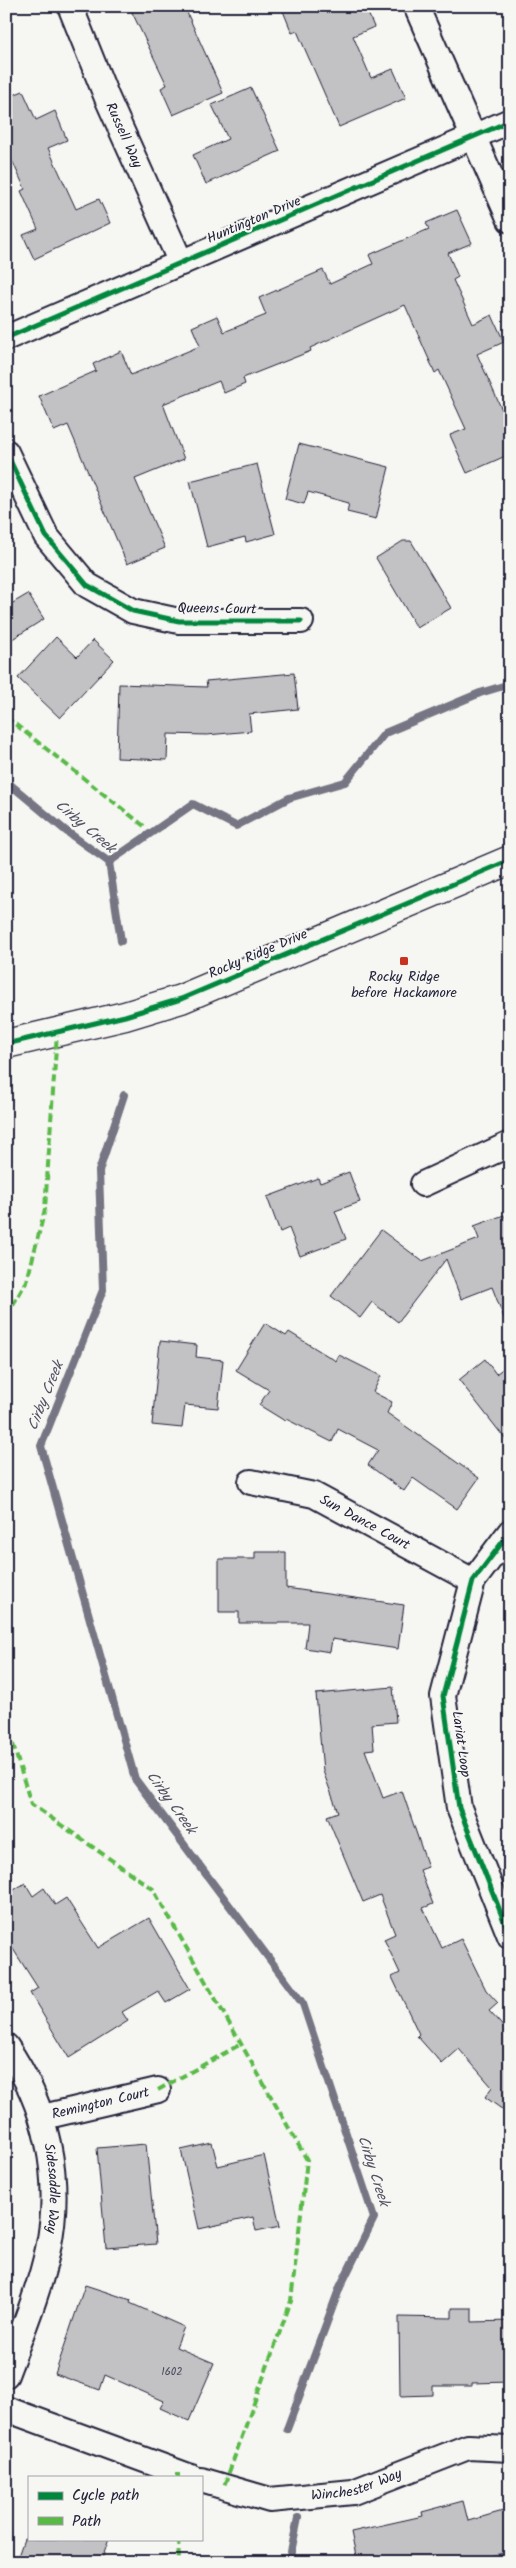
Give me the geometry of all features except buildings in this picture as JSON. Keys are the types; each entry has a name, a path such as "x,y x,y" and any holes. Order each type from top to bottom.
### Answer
{"main road":[{"name":"Rocky Ridge Drive","path":"6,1044 126,1016 181,999 510,860"}],"street":[{"name":"Russell Way","path":"70,6 107,98 181,263"},
{"path":"416,6 510,220"},
{"name":"Huntington Drive","path":"6,338 510,121"},
{"name":"Queens Court","path":"6,452 46,536 87,585 133,611 179,621 301,621"},
{"path":"423,1184 510,1144"},
{"name":"Sun Dance Court","path":"250,1482 314,1495 473,1581"},
{"name":"Lariat Loop","path":"510,1532 473,1581 443,1696 459,1808 510,1936"},
{"name":"Sidesaddle Way","path":"6,2046 25,2077 43,2117 51,2165 52,2220 48,2248 40,2280 6,2376"},
{"name":"Remington Court","path":"43,2117 158,2090"},
{"path":"6,2409 188,2476"},
{"name":"Winchester Way","path":"202,2480 270,2500 353,2492 468,2447 510,2449"}],"waterway":[{"path":"109,862 193,804 236,826 289,798 345,782 385,733 480,693 510,684"},
{"name":"Cirby Creek","path":"6,781 66,831 109,862 121,941"},
{"name":"Cirby Creek","path":"124,1095 99,1171 103,1290 41,1446 135,1779 303,2004 374,2218 340,2287 287,2429"},
{"name":"Cirby Creek","path":"289,2562 298,2518"}],"marked path":[{"path":"6,717 144,826"},
{"path":"6,1316 27,1281 45,1209 57,1033"},
{"path":"6,1721 31,1804 153,1889 307,2160 291,2301 224,2486"},
{"path":"158,2090 241,2044"},
{"path":"178,2540 179,2562"}],"cycle path":[{"path":"6,338 510,121"},
{"path":"6,452 46,536 87,585 133,611 179,621 301,621"},
{"path":"6,1044 125,1016 181,999 510,860"},
{"path":"510,1532 473,1581 443,1696 459,1808 510,1936"}],"place":[{"name":"Rocky Ridge before Hackamore","path":"404,961"}]}
